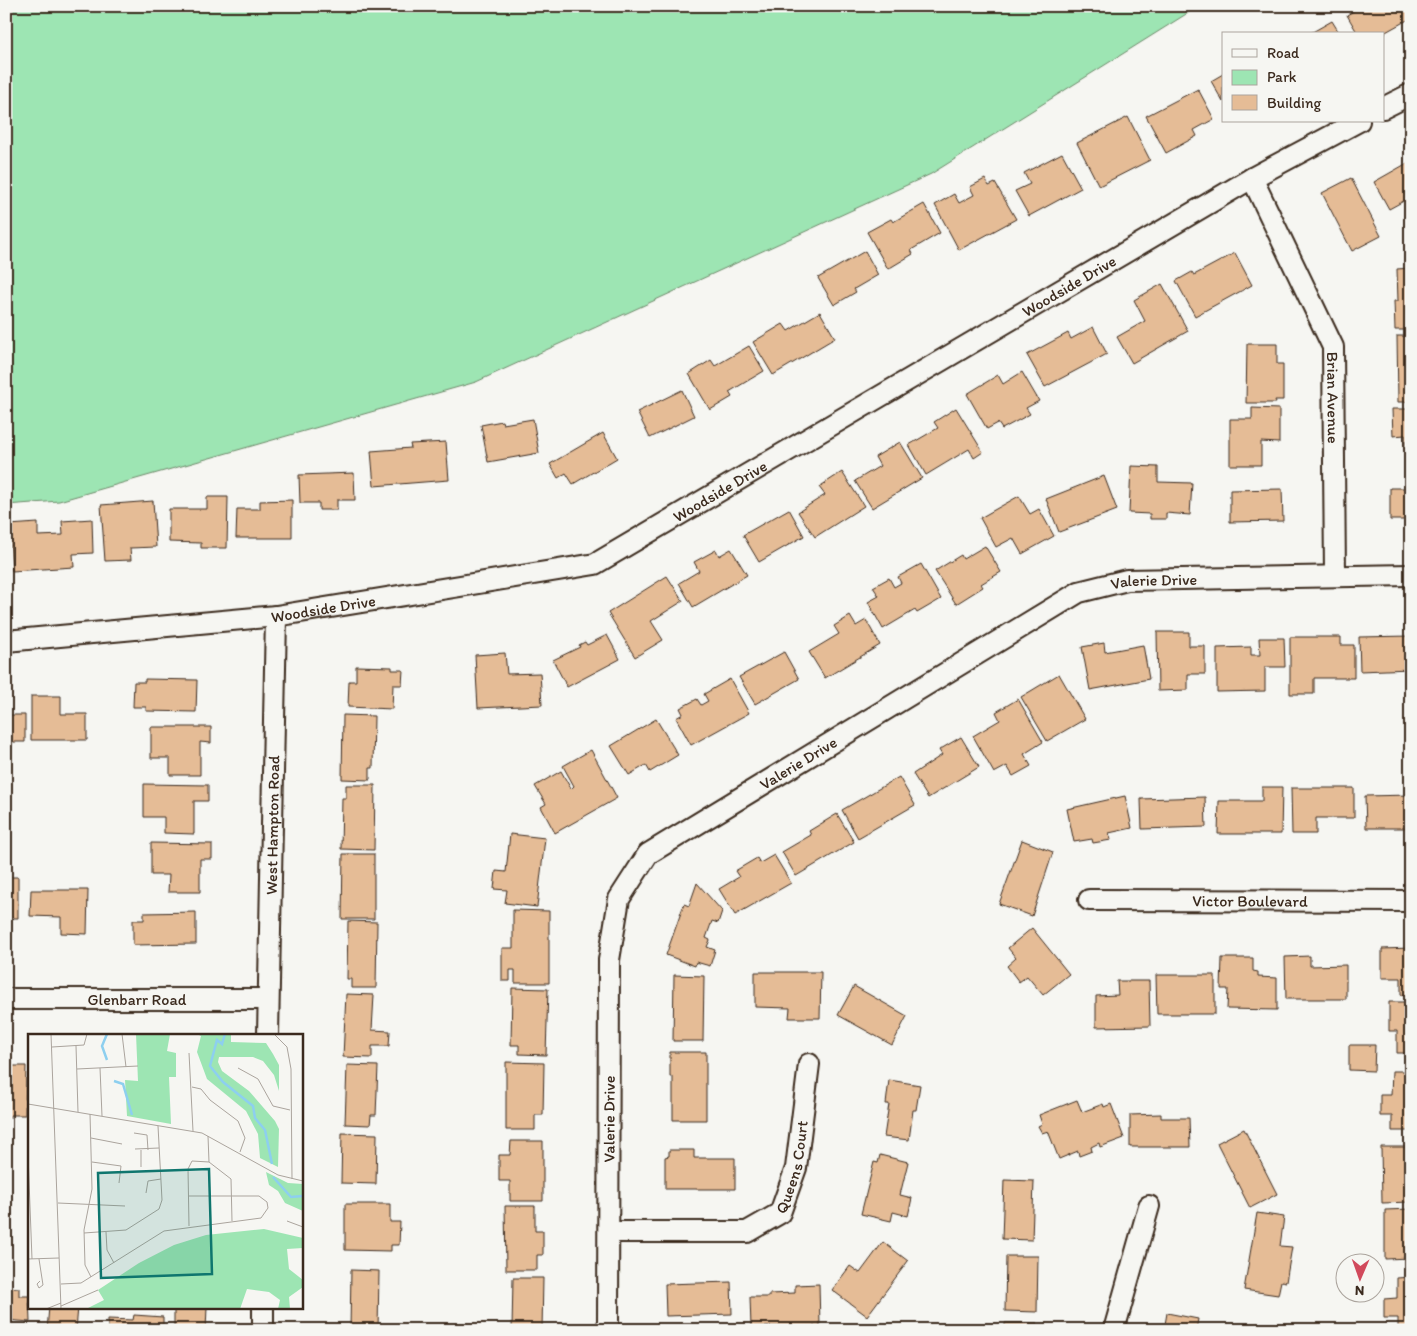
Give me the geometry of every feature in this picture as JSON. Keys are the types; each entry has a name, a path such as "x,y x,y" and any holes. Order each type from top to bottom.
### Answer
{"street":[{"path":"1384,108 1411,94"},
{"name":"Woodside Drive","path":"6,641 276,616 595,564 1252,178 1357,122"},
{"name":"Brian Avenue","path":"1252,178 1333,347 1335,575"},
{"name":"Valerie Drive","path":"608,1330 609,960 619,899 648,854 1079,592 1128,580 1411,574"},
{"name":"West Hampton Road","path":"268,1034 276,616"},
{"name":"Victor Boulevard","path":"1088,900 1411,901"},
{"name":"Glenbarr Road","path":"6,999 268,999"},
{"name":"Queens Court","path":"609,1232 747,1232 780,1213 796,1168 809,1064"},
{"path":"1114,1330 1149,1206"},
{"path":"263,1308 263,1330"}],"green space":[{"path":"6,6 1199,6 931,174 476,382 59,501 6,505"}],"building":[{"path":"1362,6 1409,6 1411,18 1384,33 1357,32 1347,15"},
{"path":"1332,21 1339,32 1313,32"},
{"path":"1222,75 1222,100 1211,81"},
{"path":"1198,89 1214,119 1194,130 1197,136 1166,153 1146,116"},
{"path":"1128,117 1150,160 1099,186 1077,143"},
{"path":"1062,153 1081,188 1029,216 1015,191 1030,184 1024,173"},
{"path":"1411,161 1411,197 1389,209 1374,182"},
{"path":"1351,178 1381,236 1352,251 1322,193"},
{"path":"985,179 989,186 995,183 1016,219 959,250 935,205 954,194 959,203 974,195 970,187"},
{"path":"924,204 940,233 911,250 913,254 888,269 867,232 891,219 893,222"},
{"path":"865,251 878,275 854,289 856,292 834,305 818,278"},
{"path":"1235,253 1252,285 1195,316 1176,281 1192,272 1194,275"},
{"path":"1411,268 1411,330 1395,330 1394,301 1398,301 1397,269"},
{"path":"1162,284 1188,331 1132,363 1117,337 1145,321 1134,300"},
{"path":"820,312 835,338 773,375 753,342 783,324 788,331"},
{"path":"1093,327 1107,354 1045,387 1027,355 1068,333 1071,339"},
{"path":"1397,336 1411,336 1411,402 1398,402"},
{"path":"1247,344 1277,344 1277,364 1283,364 1283,400 1275,400 1276,403 1246,403"},
{"path":"749,346 764,371 729,392 732,397 710,410 689,374 711,360 715,366"},
{"path":"1022,372 1039,401 1026,408 1030,414 1002,429 998,423 987,429 967,394 998,375 1003,384"},
{"path":"682,390 694,416 650,438 637,412"},
{"path":"956,408 983,452 974,458 969,449 926,475 909,445 938,428 934,422"},
{"path":"1252,408 1279,409 1279,443 1261,442 1261,465 1230,465 1230,419 1252,419"},
{"path":"1392,409 1411,409 1411,468 1406,468 1405,435 1393,436"},
{"path":"533,419 539,453 488,462 481,425 502,421 503,424"},
{"path":"603,433 617,458 573,484 566,473 558,478 550,464"},
{"path":"446,442 449,480 374,486 371,451 411,448 410,444"},
{"path":"900,442 922,478 872,508 855,481 880,466 875,457"},
{"path":"1131,466 1158,467 1158,482 1192,483 1190,515 1166,513 1166,519 1150,519 1150,514 1129,513"},
{"path":"842,472 864,506 815,537 798,512 825,495 819,487"},
{"path":"354,473 355,500 337,500 337,510 319,510 319,503 300,503 299,475"},
{"path":"1104,476 1117,510 1059,532 1046,499"},
{"path":"1390,488 1411,488 1411,520 1390,520"},
{"path":"1282,489 1283,521 1230,522 1230,490"},
{"path":"1019,496 1030,514 1039,509 1054,536 1022,554 1013,538 996,547 980,518"},
{"path":"207,497 228,497 227,548 201,548 201,543 169,542 169,509 207,509"},
{"path":"292,500 292,538 236,538 237,509 260,509 260,501"},
{"path":"153,501 156,547 130,548 131,560 105,561 101,505"},
{"path":"789,509 804,536 759,562 743,535"},
{"path":"92,519 93,553 73,554 74,567 12,571 9,525 38,523 38,536 63,535 62,521"},
{"path":"985,546 1001,572 981,584 983,587 956,604 935,571 961,555 963,559"},
{"path":"731,549 747,575 693,607 679,583 699,571 694,562 716,550 719,556"},
{"path":"921,564 941,599 917,613 915,610 883,629 868,602 879,596 873,587 889,578 894,587 901,583 898,577"},
{"path":"667,576 683,601 651,621 663,640 635,657 608,613"},
{"path":"850,616 856,626 866,620 880,645 825,678 809,652 839,634 834,626"},
{"path":"1157,632 1189,632 1189,646 1205,646 1205,674 1188,674 1188,690 1158,691"},
{"path":"607,635 620,659 567,687 553,660 580,647 579,645 585,642 587,645"},
{"path":"1411,636 1411,669 1360,671 1359,637"},
{"path":"1290,637 1341,637 1341,645 1354,645 1354,678 1314,678 1314,694 1290,694"},
{"path":"1259,638 1284,638 1285,667 1265,667 1265,691 1217,692 1217,648 1251,647 1251,655 1260,655"},
{"path":"1104,643 1105,652 1143,645 1149,679 1090,690 1082,647"},
{"path":"784,652 799,679 755,704 739,677"},
{"path":"505,653 507,674 540,673 542,705 478,708 475,655"},
{"path":"356,666 392,667 392,670 403,670 402,685 393,685 392,709 348,707 349,681 356,681"},
{"path":"1059,674 1085,719 1047,741 1021,697"},
{"path":"145,679 197,680 196,712 146,711 146,707 133,707 134,682 145,682"},
{"path":"730,679 749,713 691,745 676,718 683,714 680,708 697,699 701,705 708,701 704,694"},
{"path":"31,696 61,696 61,714 87,714 87,740 31,740"},
{"path":"1018,699 1043,742 1024,754 1031,766 1013,776 1007,766 994,773 973,736 1000,720 996,712"},
{"path":"6,715 25,715 25,742 7,742 8,745 6,745"},
{"path":"343,715 374,716 373,768 370,768 370,780 342,779"},
{"path":"656,719 678,755 650,772 646,765 629,775 611,746"},
{"path":"151,727 211,727 211,743 200,742 200,775 170,775 170,758 151,758"},
{"path":"961,737 979,767 928,798 913,774 942,755 939,750"},
{"path":"591,750 617,798 555,833 541,807 546,804 535,786 561,771 571,789 574,786 563,766"},
{"path":"899,777 915,805 858,838 842,810"},
{"path":"144,784 208,785 208,801 194,801 194,834 164,833 164,817 144,817"},
{"path":"346,785 375,785 374,850 341,849 342,798 346,798"},
{"path":"1262,787 1282,787 1281,834 1218,834 1219,801 1262,801"},
{"path":"1291,788 1354,788 1354,818 1316,818 1316,834 1292,834"},
{"path":"1411,795 1411,828 1366,828 1365,796"},
{"path":"1125,796 1132,828 1109,833 1111,840 1093,843 1092,839 1074,842 1067,809"},
{"path":"1205,797 1206,827 1142,829 1141,799"},
{"path":"837,814 854,842 796,876 782,852 811,835 809,831"},
{"path":"510,834 545,838 537,907 505,903 507,890 494,889 496,871 506,872"},
{"path":"1022,840 1053,852 1032,916 999,904"},
{"path":"151,843 212,844 212,859 200,859 200,892 168,892 169,875 151,875"},
{"path":"343,854 374,854 374,919 342,919"},
{"path":"774,855 791,883 735,915 719,889 739,877 735,871 757,858 760,863"},
{"path":"6,877 18,877 18,918 6,918"},
{"path":"697,883 722,911 718,923 712,921 706,938 710,940 707,947 715,950 710,966 696,962 695,966 666,955 684,904 689,906"},
{"path":"31,890 88,890 87,934 61,933 61,917 30,916"},
{"path":"513,910 549,911 549,983 515,983 515,970 510,970 510,981 502,981 502,948 513,948"},
{"path":"196,912 196,944 133,945 133,920 144,920 144,913"},
{"path":"348,921 377,922 376,988 351,988 351,979 347,979"},
{"path":"1032,928 1069,974 1043,995 1027,976 1019,982 1007,966 1016,958 1008,948"},
{"path":"1411,948 1411,995 1401,995 1401,978 1382,978 1382,949"},
{"path":"1310,956 1310,966 1346,965 1346,999 1286,999 1285,957"},
{"path":"1222,958 1253,958 1253,971 1258,972 1258,977 1277,978 1277,1010 1227,1009 1228,989 1221,989"},
{"path":"755,972 821,972 820,1018 789,1018 790,1008 755,1007"},
{"path":"674,975 704,976 703,1041 673,1041"},
{"path":"1156,975 1215,975 1215,1014 1157,1014"},
{"path":"1117,981 1149,981 1150,1026 1096,1027 1096,996 1118,995"},
{"path":"854,986 907,1016 892,1045 838,1015"},
{"path":"512,988 548,989 546,1055 519,1054 519,1045 511,1045"},
{"path":"346,994 374,995 372,1030 390,1031 389,1046 372,1046 372,1058 343,1057"},
{"path":"1389,1002 1411,1002 1411,1053 1397,1053 1397,1031 1389,1031"},
{"path":"1349,1045 1375,1045 1374,1071 1349,1070"},
{"path":"670,1052 706,1052 706,1120 673,1120 673,1077 670,1077"},
{"path":"506,1062 544,1063 543,1115 535,1115 535,1130 506,1130"},
{"path":"347,1065 378,1066 376,1115 371,1115 370,1125 345,1124"},
{"path":"6,1066 26,1066 25,1115 10,1115 10,1118 6,1118"},
{"path":"1392,1071 1411,1071 1411,1131 1392,1131 1392,1116 1380,1116 1380,1095 1391,1095"},
{"path":"889,1080 920,1085 916,1110 913,1110 909,1140 884,1137 889,1104 886,1104"},
{"path":"1077,1100 1082,1112 1103,1104 1104,1107 1111,1104 1124,1138 1100,1147 1099,1143 1091,1147 1092,1151 1079,1156 1078,1151 1059,1159 1048,1131 1042,1133 1038,1126 1042,1124 1039,1115"},
{"path":"1161,1114 1161,1118 1189,1118 1190,1147 1130,1147 1130,1115"},
{"path":"1244,1129 1277,1194 1250,1208 1217,1143"},
{"path":"342,1133 377,1134 376,1184 341,1183"},
{"path":"511,1141 543,1141 543,1201 510,1201 510,1181 499,1181 499,1155 510,1155"},
{"path":"1381,1147 1411,1147 1411,1202 1382,1203"},
{"path":"669,1150 694,1150 694,1158 735,1158 735,1189 665,1189 665,1157 669,1156"},
{"path":"880,1155 908,1162 900,1195 912,1198 908,1216 893,1212 891,1221 861,1214 874,1162 878,1163"},
{"path":"1004,1180 1034,1181 1032,1240 1002,1239"},
{"path":"345,1204 390,1204 390,1222 400,1222 399,1245 391,1245 391,1251 345,1250"},
{"path":"505,1206 535,1206 535,1231 543,1231 543,1255 537,1255 537,1270 506,1270"},
{"path":"1411,1209 1411,1258 1385,1259 1385,1210"},
{"path":"1257,1213 1284,1217 1280,1246 1292,1247 1286,1282 1281,1281 1278,1295 1244,1290"},
{"path":"883,1242 908,1261 867,1316 832,1290 850,1266 860,1273"},
{"path":"1006,1256 1038,1256 1037,1312 1005,1311"},
{"path":"351,1270 379,1271 378,1330 350,1330"},
{"path":"1411,1277 1411,1330 1398,1330 1398,1318 1384,1318 1384,1299 1397,1298 1397,1278"},
{"path":"513,1278 543,1278 542,1330 512,1330"},
{"path":"731,1282 732,1314 666,1316 665,1284"},
{"path":"819,1284 820,1326 751,1327 750,1297 769,1297 769,1294 795,1293 795,1285"},
{"path":"6,1287 19,1288 19,1296 28,1296 30,1322 6,1320"},
{"path":"49,1308 78,1308 76,1330 47,1330"},
{"path":"174,1308 207,1308 206,1330 174,1330"},
{"path":"1167,1313 1198,1319 1196,1330 1164,1330"},
{"path":"134,1315 163,1317 163,1330 108,1330 108,1319 133,1320"},
{"path":"1005,1323 1037,1323 1037,1330 1005,1330"},
{"path":"665,1328 697,1329 697,1330 665,1330"}]}
